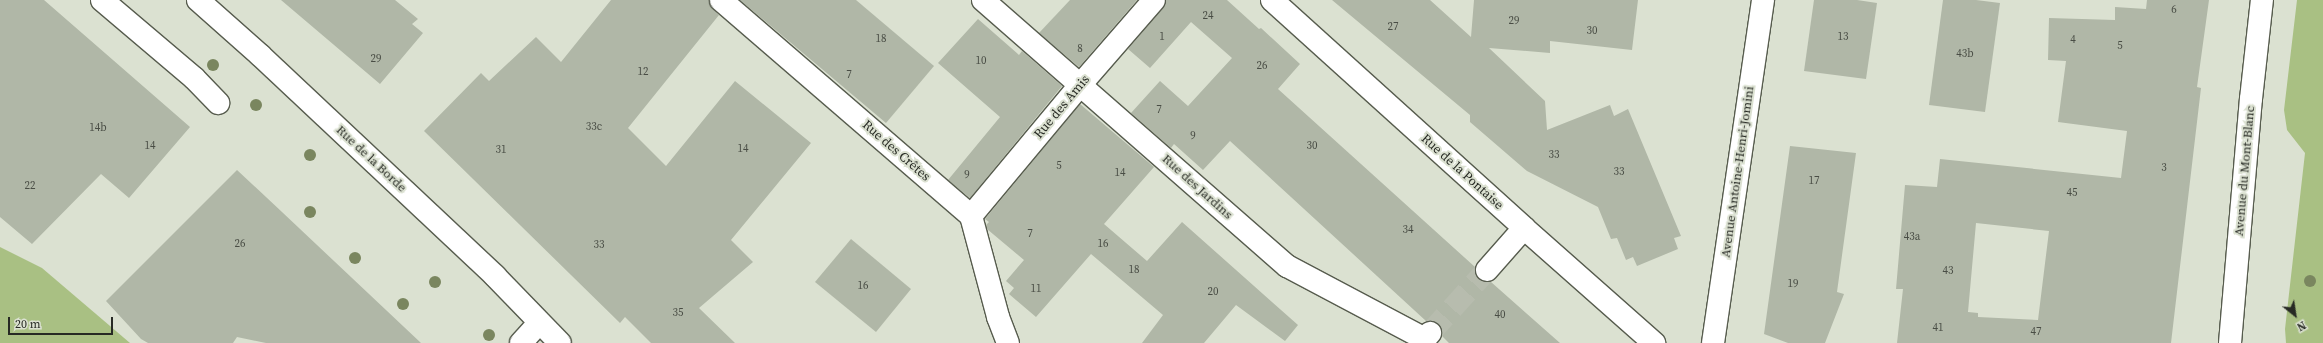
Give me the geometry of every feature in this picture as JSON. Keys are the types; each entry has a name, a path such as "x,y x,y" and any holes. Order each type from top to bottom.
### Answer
{"street":[{"path":"102,0 194,78 218,103"},
{"name":"Rue de la Borde","path":"198,0 261,56 495,276 560,343"},
{"name":"Rue des Crêtes","path":"721,0 971,216"},
{"name":"Rue des Jardins","path":"983,0 1081,84 1287,266 1425,339 1430,333"},
{"name":"Rue des Amis","path":"971,216 1081,84 1154,0"},
{"name":"Rue de la Pontaise","path":"1272,0 1524,228 1654,343"},
{"name":"Avenue Antoine-Henri-Jomini","path":"1713,343 1763,0"},
{"name":"Avenue du Mont-Blanc","path":"2230,343 2251,99 2262,0"},
{"path":"971,216 998,317 1008,343"},
{"path":"1486,270 1524,228"},
{"path":"521,343 539,323"}],"green space":[{"path":"2297,0 2323,0 2323,343 2286,343 2285,329 2305,153 2287,130 2284,110"},
{"path":"0,247 42,268 130,343 0,343"}],"building":[{"path":"0,0 44,0 190,127 129,198 101,174 32,244 0,217"},
{"path":"281,0 395,0 418,19 412,24 423,33 380,84"},
{"path":"611,0 709,0 713,9 719,15 628,128 666,166 735,81 811,143 731,240 753,262 699,308 735,343 651,343 625,317 620,323 424,131 481,73 489,81 536,37 561,62"},
{"path":"740,0 856,0 934,66 886,123"},
{"path":"1070,0 1137,0 1079,67 1039,33"},
{"path":"1166,0 1227,0 1259,29 1261,28 1300,64 1278,89 1475,267 1475,274 1478,279 1484,282 1491,282 1560,343 1449,343 1442,336 1442,329 1438,324 1432,321 1426,321 1230,141 1203,170 1174,144 1171,148 1131,113 1160,81 1188,106 1232,58 1191,22 1150,68 1128,49 1163,8"},
{"path":"1332,0 1430,0 1471,37 1474,0 1638,0 1632,50 1550,41 1550,53 1489,48 1545,101 1547,130 1610,105 1614,116 1628,109 1681,236 1674,238 1678,249 1637,266 1633,257 1626,260 1617,238 1611,239 1598,207 1527,171 1470,122 1470,115"},
{"path":"1814,0 1857,0 1877,3 1866,79 1804,71"},
{"path":"1943,0 1976,0 2000,3 1985,112 1929,105"},
{"path":"2147,0 2209,0 2197,87 2201,88 2171,343 1897,343 1903,289 1896,289 1905,185 1937,187 1940,159 2121,178 2127,131 2058,122 2066,61 2048,60 2049,18 2115,20 2115,7 2146,9","holes":["1976,223 2049,231 2038,320 1978,317 1978,313 1968,312"]},
{"path":"978,19 1019,55 1022,51 1062,86 970,198 948,180 1000,117 938,63"},
{"path":"1080,104 1154,167 1104,224 1147,261 1182,222 1298,325 1285,341 1236,305 1204,343 1142,343 1163,315 1091,254 1036,317 1009,294 1014,288 1006,281 1024,260 987,229 986,225 989,222 985,219"},
{"path":"1790,146 1856,153 1837,292 1844,294 1825,343 1788,343 1764,334"},
{"path":"237,170 421,343 266,343 237,337 233,343 148,343 141,339 106,301"},
{"path":"851,239 911,289 876,332 815,282"}],"tunnel":[{"path":"1430,333 1487,270"}]}
